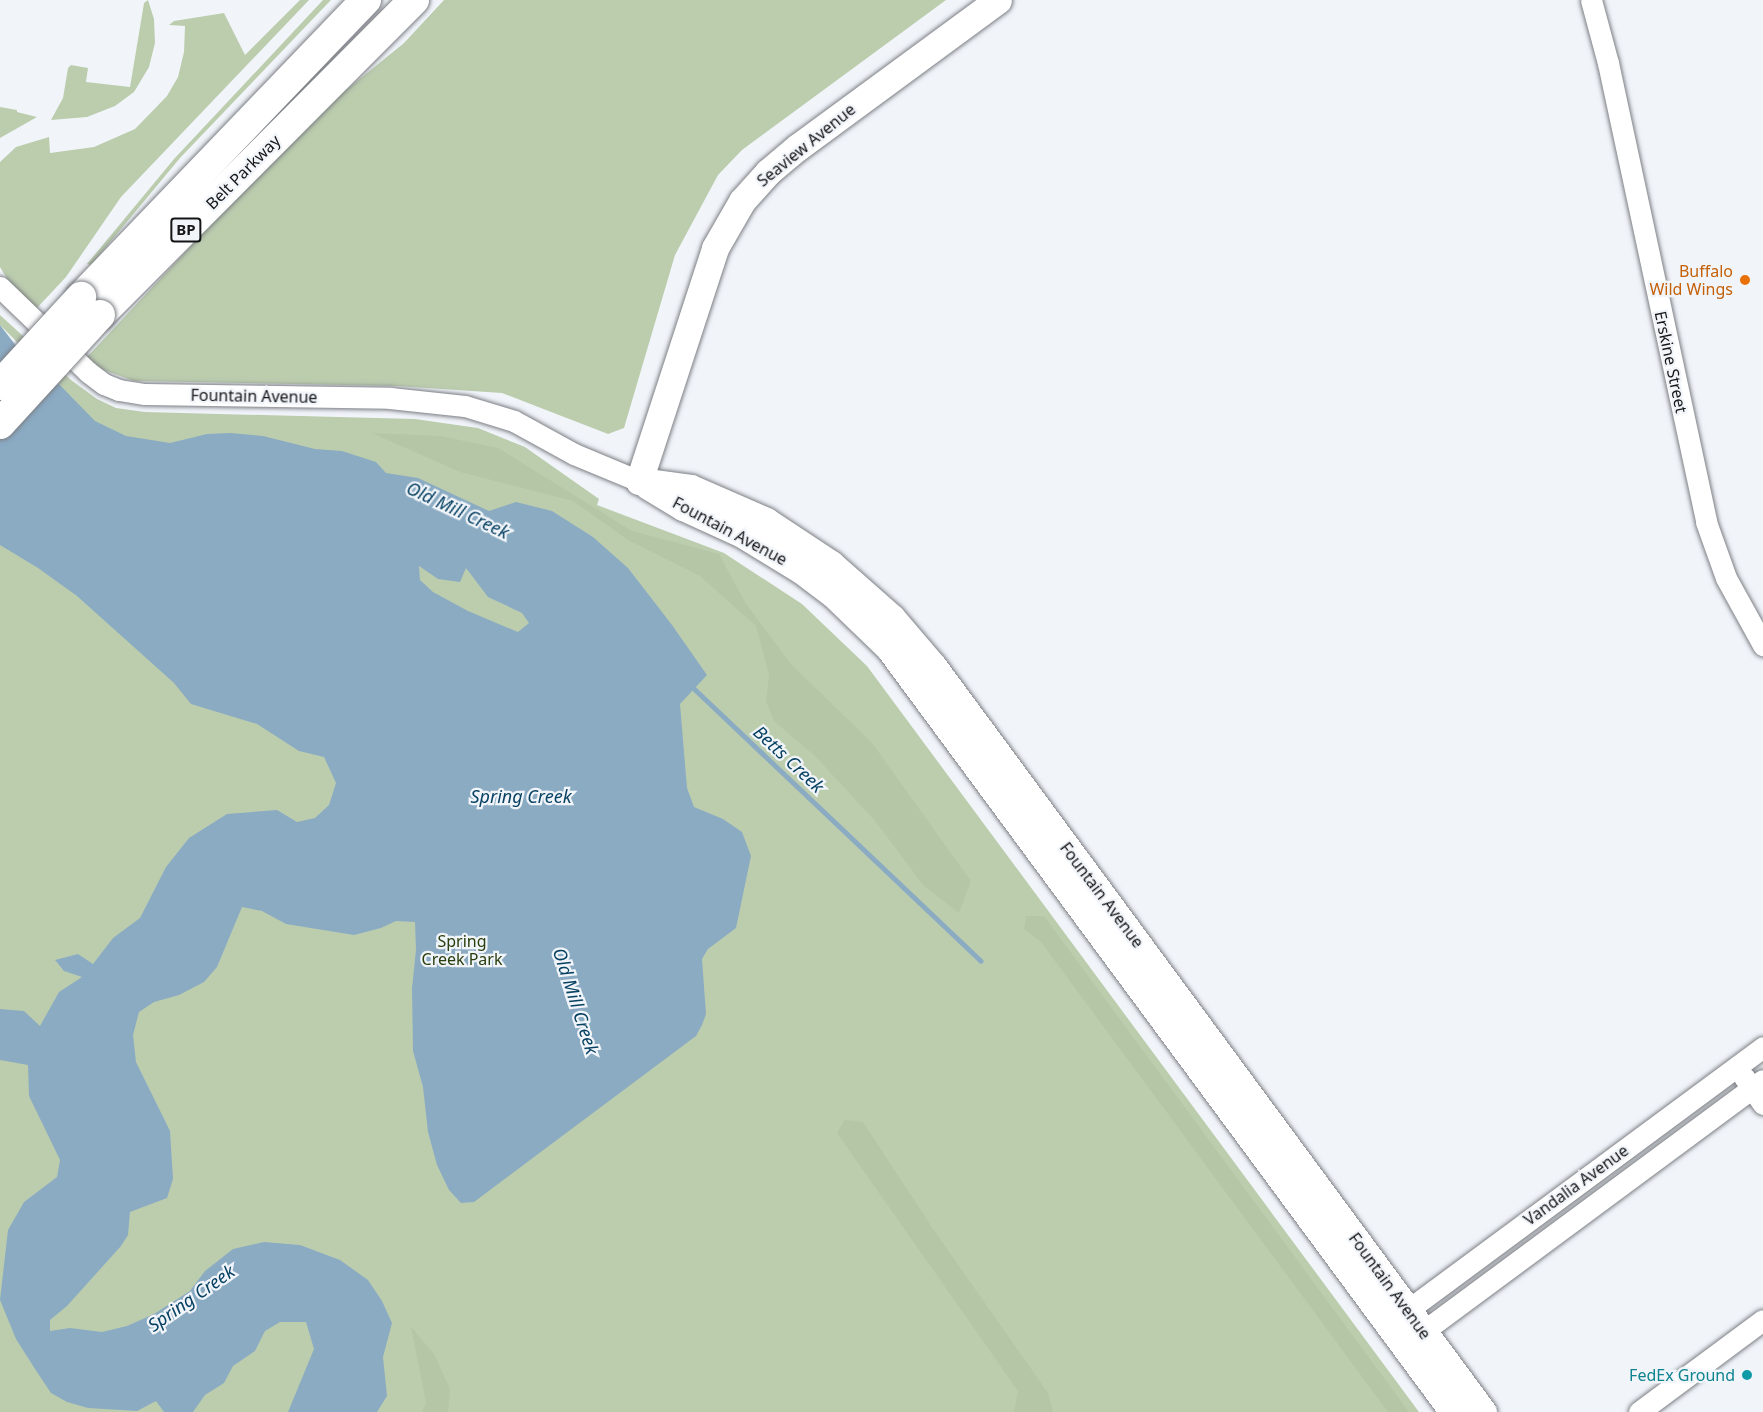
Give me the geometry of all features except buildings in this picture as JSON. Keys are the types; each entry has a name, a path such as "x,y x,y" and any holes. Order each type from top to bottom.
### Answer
{"highway":[{"path":"342,24 361,0"},
{"name":"Belt Parkway","path":"0,424 91,306 342,24 366,0"},
{"name":"Belt Parkway","path":"0,385 91,306 414,0"}],"main road":[{"name":"Seaview Avenue","path":"639,481 715,248 742,201 768,172 790,153 998,0"},
{"name":"Fountain Avenue","path":"639,481 683,507 742,534 787,561 832,593 889,648 1414,1338 1483,1412"},
{"name":"Fountain Avenue","path":"1414,1338 1453,1412"}],"street":[{"name":"Erskine Street","path":"1591,0 1606,55 1706,522 1726,578 1763,645"},
{"name":"Fountain Avenue","path":"0,287 88,372 104,384 119,390 145,394 390,398 465,406 514,421 574,454 639,481"},
{"name":"Vandalia Avenue","path":"1398,1316 1763,1047"},
{"path":"1736,1067 1759,1091"},
{"name":"Vandalia Avenue","path":"1414,1338 1759,1091"},
{"path":"1639,1412 1763,1320"}],"green space":[{"path":"148,0 154,19 155,43 149,67 134,92 115,106 87,117 51,120 63,98 68,68 71,65 88,68 86,82 130,87 144,3"},
{"path":"300,0 309,0 121,197 66,277 36,309 12,287 0,267 0,162 16,147 49,137 50,153 94,147 135,129 167,96 178,77 184,52 185,26 169,25 174,21 224,13 245,55"},
{"path":"323,0 331,0 180,158 91,265 87,264 174,159"},
{"path":"444,0 946,0 742,150 718,175 675,255 624,428 608,434 502,393 396,386 134,381 101,369 87,357 309,120 404,43"},
{"path":"0,107 17,110 17,112 37,117 0,138"},
{"name":"Spring Creek Park","path":"0,315 71,380 97,399 116,408 145,412 415,419 478,428 525,447 599,499 597,505 724,553 802,604 867,666 1419,1412 0,1412 0,474 53,378 0,325"},
{"path":"372,433 440,436 498,448 632,531 719,554 746,604 791,664 872,743 971,881 959,913 923,885 876,822 816,757 774,721 766,701 769,675 756,626 700,576 628,540 573,501 460,472"},
{"path":"1026,916 1044,916 1409,1412 1388,1412 1041,942 1024,929"},
{"path":"844,1120 863,1122 933,1229 1048,1393 1053,1412 1014,1412 1018,1391 837,1133"},
{"path":"411,1327 434,1354 450,1389 448,1412 422,1412 426,1403"}],"water":[{"name":"Spring Creek","path":"0,325 17,347 53,378 95,421 126,436 170,443 207,434 230,433 263,436 315,449 342,451 376,462 386,473 418,478 489,511 516,502 552,511 593,537 628,568 707,675 680,704 687,788 694,807 723,819 742,832 751,856 736,928 708,949 702,959 706,1014 702,1025 696,1036 474,1202 461,1203 449,1190 437,1165 428,1132 423,1087 413,1051 412,988 416,950 415,922 396,921 381,928 354,935 286,924 262,911 242,907 217,967 204,982 179,995 154,1002 139,1012 133,1035 136,1062 170,1131 173,1179 167,1198 130,1212 128,1235 121,1246 67,1306 50,1320 50,1331 70,1328 102,1332 127,1326 154,1314 190,1291 205,1271 233,1249 264,1242 300,1245 340,1260 368,1280 382,1301 392,1323 383,1357 387,1396 377,1412 288,1412 314,1349 306,1322 280,1322 265,1331 255,1351 233,1366 224,1383 205,1395 193,1412 164,1412 156,1401 137,1411 88,1408 67,1402 51,1393 16,1339 0,1300 8,1230 24,1202 57,1177 60,1160 29,1096 28,1065 0,1060 0,1009 24,1011 40,1026 59,992 82,977 64,971 55,960 78,954 93,964 113,938 140,918 166,867 189,838 227,814 277,810 297,822 315,818 329,805 336,783 324,757 299,751 257,724 191,704 174,683 77,596 38,568 0,545","holes":["419,566 438,579 460,582 466,568 488,597 522,613 529,623 518,632 468,611 433,592 420,580"]}],"waterway":[{"name":"Betts Creek","path":"689,684 981,961"}],"place":[{"name":"Buffalo Wild Wings","path":"1745,280"},
{"name":"FedEx Ground","path":"1747,1375"}],"water label":[{"name":"Old Mill Creek","path":"458,510"},
{"name":"Old Mill Creek","path":"576,1001"}]}
